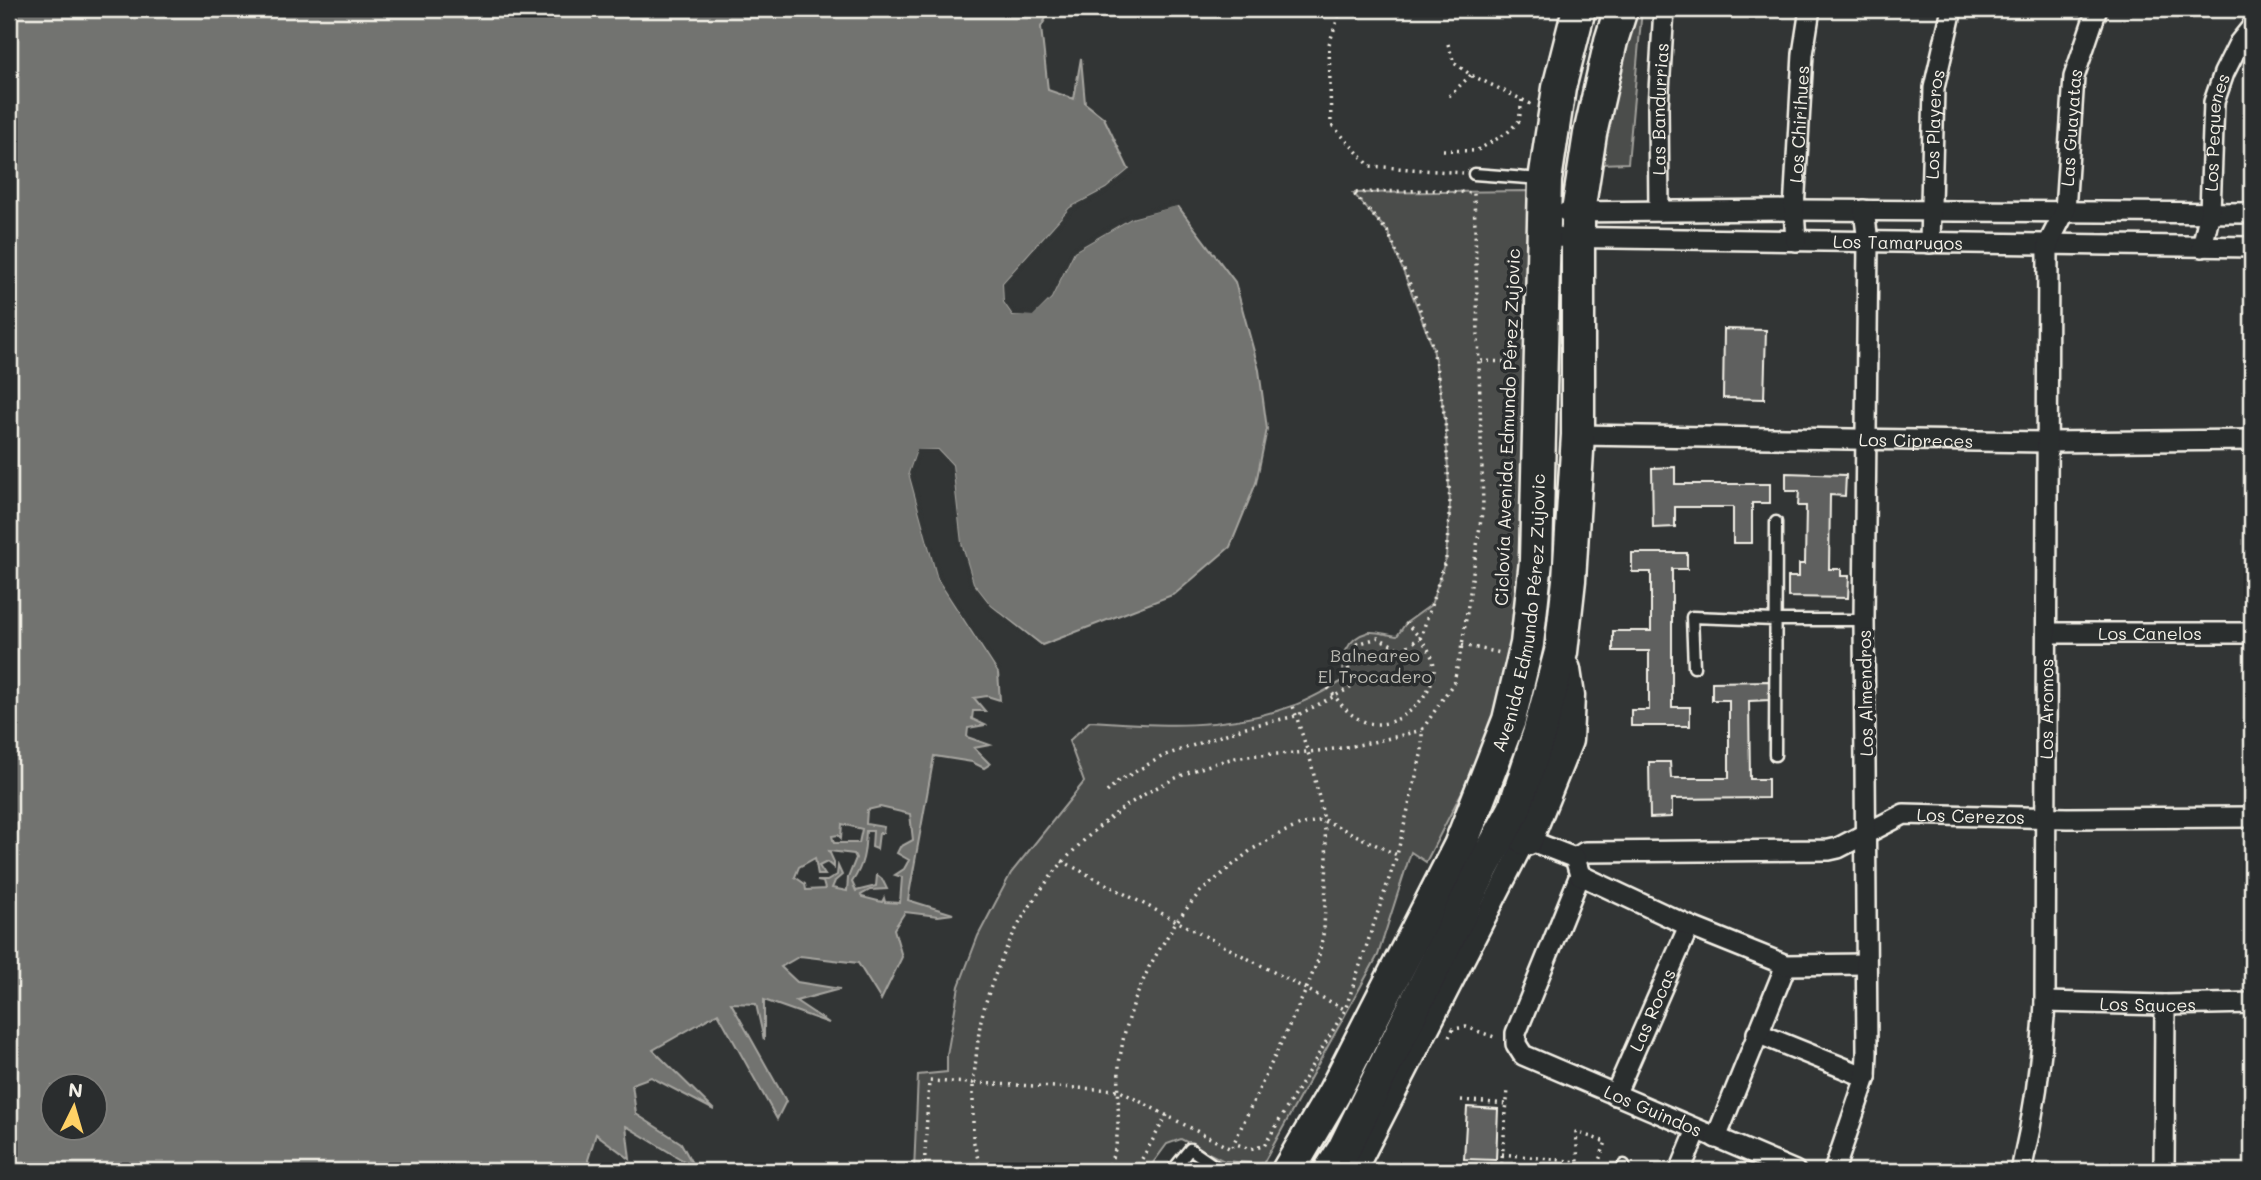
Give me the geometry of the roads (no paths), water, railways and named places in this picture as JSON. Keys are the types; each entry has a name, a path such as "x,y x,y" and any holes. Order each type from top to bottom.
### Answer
{"highway":[{"name":"Avenida Edmundo Pérez Zujovic","path":"1277,1166 1334,1093 1460,846 1509,720 1527,644 1536,561 1544,209 1559,88 1579,9"},
{"path":"1330,1171 1343,1151 1483,865 1514,810 1539,734 1561,652 1569,580 1578,435 1578,225 1590,134 1621,9"},
{"path":"1526,839 1566,740 1568,696 1561,652"}],"street":[{"name":"Las Bandurrias","path":"1659,211 1658,107 1664,9"},
{"name":"Los Chirihues","path":"1796,241 1794,210 1803,54 1810,9"},
{"name":"Los Playeros","path":"1930,243 1934,88 1952,9"},
{"name":"Las Guayatas","path":"2048,244 2065,211 2074,77 2097,9"},
{"name":"Los Pequenes","path":"2202,247 2210,212 2214,102 2224,72 2239,43 2252,27"},
{"name":"Los Tamarugos","path":"1544,209 1578,225 1796,241 2252,247"},
{"name":"Los Tamarugos","path":"1544,209 1578,225 1659,211 2252,213"},
{"name":"Los Almendros","path":"1834,1171 1866,1077 1864,439 1868,242 1864,210"},
{"name":"Los Aromos","path":"2021,1171 2032,1124 2043,1048 2045,1002 2048,244"},
{"name":"Los Cipreces","path":"1578,435 2047,442 2252,440"},
{"name":"Los Canelos","path":"2047,633 2252,633"},
{"name":"Los Cerezos","path":"1578,867 1585,852 1829,850 1904,814 2047,818 2252,817"},
{"path":"1356,1171 1526,839 1689,926 1786,965 1865,964"},
{"name":"Los Guindos","path":"1578,867 1516,1033 1516,1044 1523,1055 1795,1171"},
{"name":"Las Rocas","path":"1615,1095 1689,926"},
{"path":"1716,1138 1786,965"},
{"name":"Los Sauces","path":"2045,1002 2165,1005 2252,1003"},
{"path":"2164,1171 2165,1005"},
{"path":"1757,1033 1866,1077"},
{"path":"1680,1171 1697,1130"}],"lane":[{"path":"1474,174 1544,209"},
{"path":"1775,755 1776,522"},
{"path":"1694,667 1692,617 1864,620"},
{"path":"1308,1113 1334,1093"},
{"path":"1172,1171 1190,1149 1225,1168"}],"park label":[{"name":"Balneareo El Trocadero","path":"1375,665"}]}
